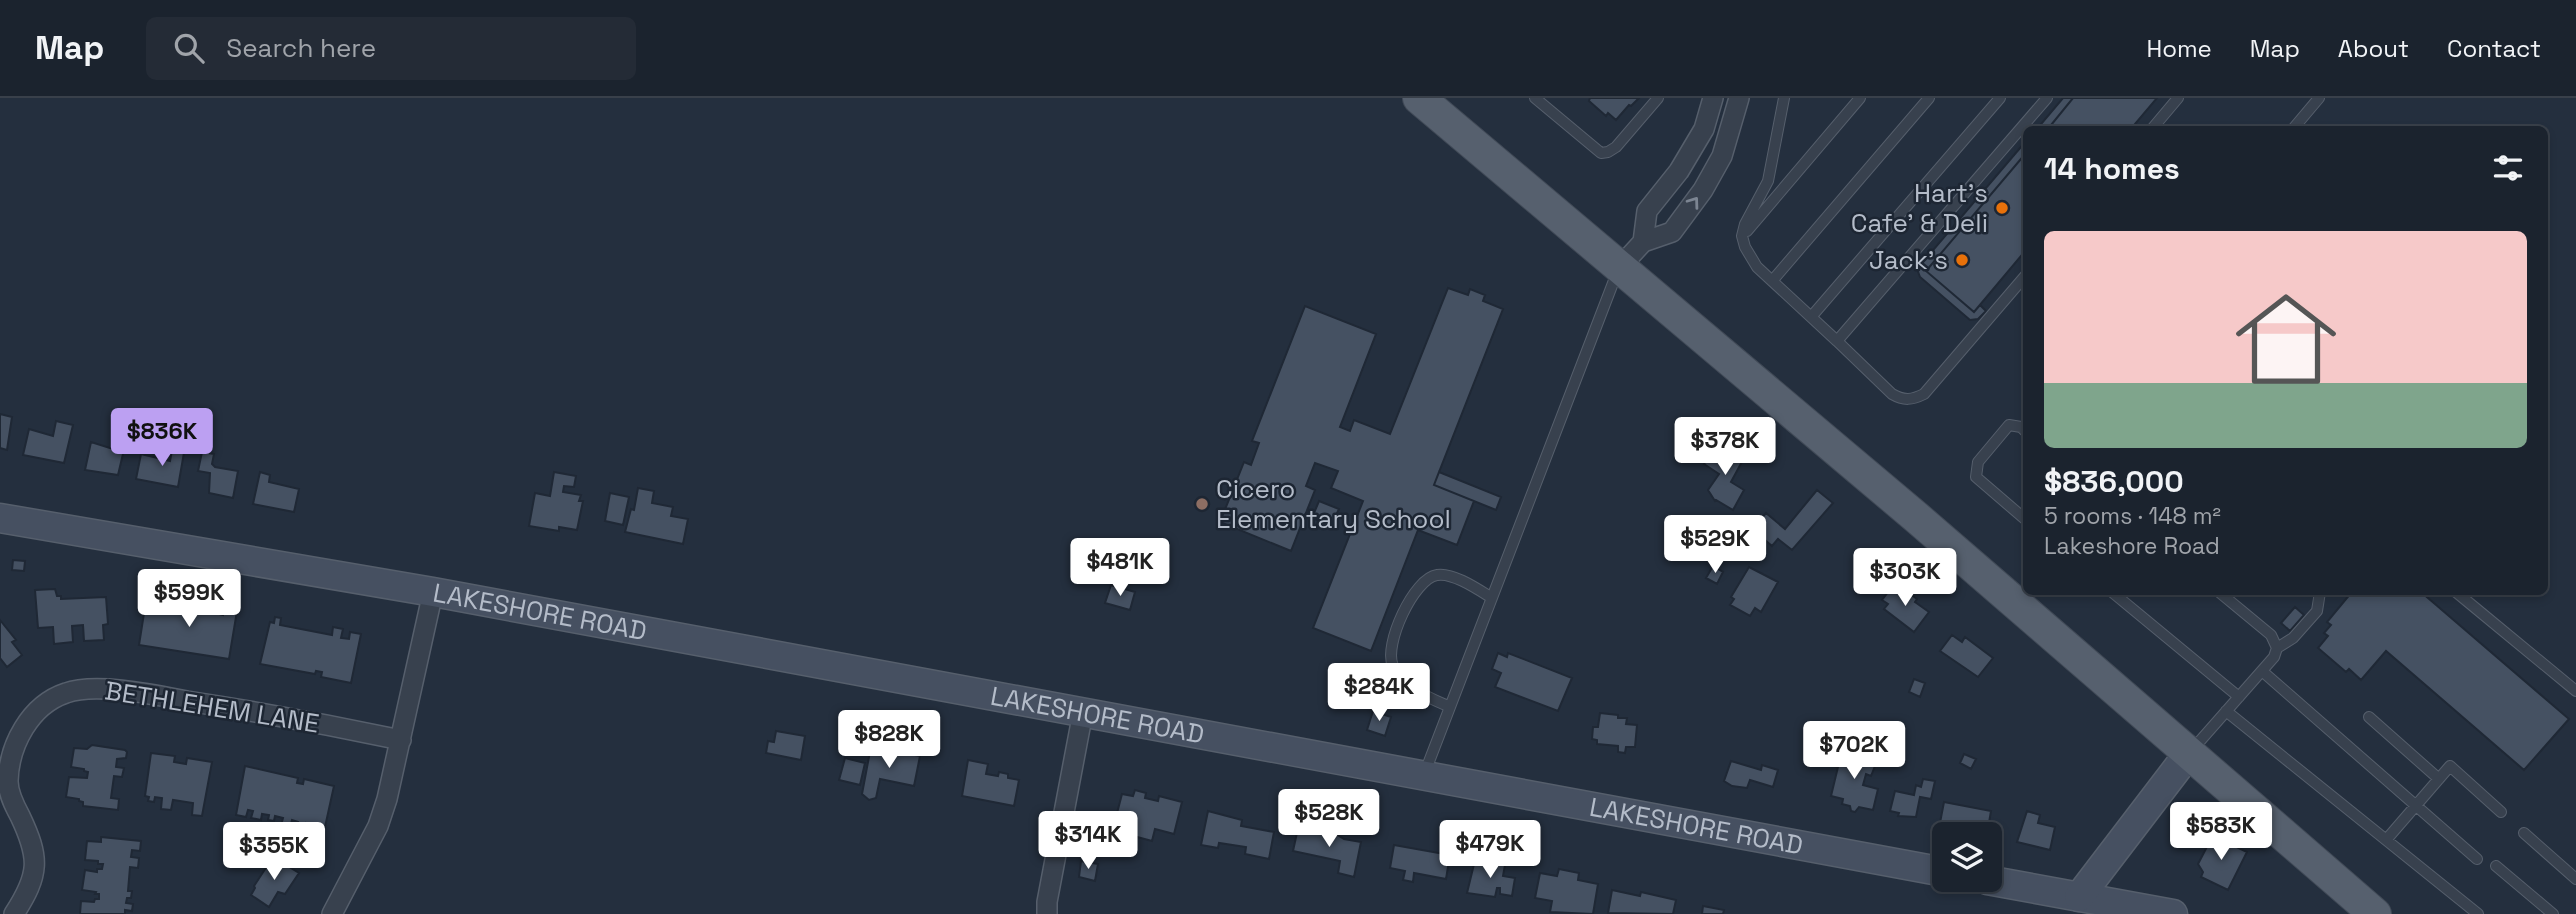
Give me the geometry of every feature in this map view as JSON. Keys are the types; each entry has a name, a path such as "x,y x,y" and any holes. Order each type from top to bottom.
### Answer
{"main road":[{"path":"1419,98 1926,526 2375,914"}],"street":[{"path":"1643,242 1647,211 1679,171 1704,130 1713,98"},
{"path":"1620,267 1643,242 1672,232 1703,190 1722,156 1739,98"},
{"name":"LAKESHORE ROAD","path":"0,518 433,592 1932,870"},
{"path":"332,914 378,826 387,799 433,592"},
{"name":"BETHLEHEM LANE","path":"14,914 32,880 35,859 33,843 12,800 8,783 12,751 20,733 32,718 47,704 65,693 85,689 144,693 401,740"},
{"path":"1047,914 1047,902 1083,712"},
{"path":"2079,897 2189,753"},
{"path":"2002,883 2173,914"}],"lane":[{"path":"1535,98 1601,153 1616,147 1658,98"},
{"path":"1742,236 1860,98"},
{"path":"1772,281 1929,98"},
{"path":"1811,317 2000,98"},
{"path":"1837,341 2047,98"},
{"path":"2154,126 2178,98"},
{"path":"2295,126 2319,98"},
{"path":"1785,99 1768,181 1745,224 1742,236 1745,247 1757,267 1892,394 1901,399 1914,399 1924,394 2023,278"},
{"path":"1423,776 1620,267"},
{"path":"2023,429 2009,425 1978,462 1976,477 2023,517"},
{"path":"1450,707 1422,694 1405,682 1393,666 1391,651 1404,611 1426,578 1440,574 1466,583 1492,598"},
{"path":"2116,595 2239,697"},
{"path":"2189,753 2274,657 2277,648 2272,635 2223,595"},
{"path":"2277,648 2293,638 2317,611 2319,595"},
{"path":"2460,595 2576,691"},
{"path":"2262,671 2477,859"},
{"path":"2226,711 2478,914"},
{"path":"2369,717 2439,779"},
{"path":"2386,840 2450,766 2501,812"},
{"path":"2524,833 2576,878"},
{"path":"2496,866 2553,914"}],"building":[{"path":"1590,98 1639,98 1616,120 1608,113 1606,116 1589,101"},
{"path":"2063,98 2073,98 2050,126 2039,126"},
{"path":"2073,98 2157,98 2133,126 2050,126"},
{"path":"2023,145 2023,157 1926,271 1974,312 1980,305 1986,311 1978,319 1970,320 1920,277 1917,269"},
{"path":"2023,157 2023,254 1974,312 1926,271"},
{"path":"1448,288 1468,295 1470,289 1485,295 1483,301 1503,309 1434,485 1474,501 1457,545 1418,530 1371,651 1313,628 1363,501 1331,488 1338,471 1315,463 1306,486 1315,490 1291,551 1220,522 1244,462 1251,465 1259,443 1252,441 1305,306 1376,334 1340,427 1350,431 1354,420 1390,434"},
{"path":"0,414 12,417 7,450 0,448"},
{"path":"56,421 73,425 64,463 23,455 29,429 53,436"},
{"path":"116,435 127,437 118,475 85,470 91,442 113,449"},
{"path":"173,445 185,447 178,487 136,479 141,454 170,461"},
{"path":"1715,446 1729,455 1744,458 1731,482 1744,490 1733,510 1715,501 1708,490 1719,474 1704,464"},
{"path":"202,452 214,454 212,464 215,467 238,471 233,498 209,493 210,473 198,471"},
{"path":"260,472 270,475 269,482 299,489 294,512 253,504"},
{"path":"554,472 576,476 574,487 564,486 563,492 581,495 579,501 583,501 577,530 559,527 559,531 529,526 535,493 550,496"},
{"path":"1439,472 1501,497 1496,510 1434,485"},
{"path":"638,488 654,491 652,503 673,507 671,516 688,519 683,544 625,532 631,509 634,510"},
{"path":"1817,490 1833,503 1792,550 1778,539 1772,546 1752,529 1766,513 1785,529"},
{"path":"610,493 629,497 623,525 605,521"},
{"path":"1319,501 1339,509 1331,526 1312,518"},
{"path":"13,560 25,561 24,571 12,570"},
{"path":"1713,566 1723,572 1717,584 1706,578"},
{"path":"1749,567 1778,582 1761,612 1755,608 1750,616 1730,605 1734,599 1731,597"},
{"path":"1895,583 1917,599 1915,602 1929,612 1914,632 1884,609 1888,604 1882,600"},
{"path":"1111,585 1135,592 1130,610 1105,603"},
{"path":"55,589 61,599 106,597 108,624 103,625 104,640 84,641 83,625 72,626 73,642 54,644 53,627 38,628 35,590"},
{"path":"147,594 156,596 155,603 210,612 211,600 221,602 219,614 223,615 225,603 238,605 229,659 139,645"},
{"path":"2349,595 2424,595 2569,719 2524,770 2386,651 2361,680 2349,669 2346,672 2318,648 2328,636 2324,633 2331,625 2327,622"},
{"path":"2295,607 2304,615 2290,631 2281,623"},
{"path":"275,617 281,618 280,625 332,635 333,627 343,629 341,638 349,639 350,632 361,634 351,683 321,677 322,672 316,671 315,674 260,664 270,622 274,623"},
{"path":"0,620 16,640 12,642 22,655 7,667 0,658"},
{"path":"1952,635 1962,642 1965,637 1993,658 1978,677 1940,651"},
{"path":"1498,653 1507,657 1508,653 1572,678 1558,711 1495,687 1501,673 1492,669"},
{"path":"1914,679 1925,683 1920,697 1909,692"},
{"path":"1373,711 1391,717 1385,736 1367,730"},
{"path":"1600,713 1618,715 1618,718 1627,718 1626,724 1637,725 1635,747 1626,747 1625,753 1618,752 1618,746 1597,744 1597,740 1592,739 1593,727 1598,727"},
{"path":"776,731 805,736 801,760 766,753 768,741 774,742"},
{"path":"92,745 127,752 126,758 117,759 116,767 124,768 122,777 114,776 111,798 119,799 118,810 83,806 79,799 66,797 69,777 87,778 88,772 71,767 74,748 87,749"},
{"path":"871,746 920,756 914,786 880,779 876,798 869,800 862,794"},
{"path":"1840,751 1868,757 1875,766 1871,776 1866,774 1863,785 1878,789 1873,810 1859,807 1855,812 1851,811 1850,806 1842,804 1843,799 1831,796 1838,767 1831,765 1832,758"},
{"path":"151,753 175,756 174,762 186,764 187,758 212,762 202,816 192,815 193,803 173,800 171,810 161,809 162,798 155,797 154,802 148,801 149,797 145,796"},
{"path":"1964,754 1976,759 1971,769 1960,763"},
{"path":"845,758 865,763 860,785 839,780"},
{"path":"968,760 988,764 986,774 998,776 999,772 1008,774 1008,778 1019,780 1014,806 962,796"},
{"path":"1731,761 1761,770 1762,765 1778,770 1773,787 1750,780 1747,788 1732,786 1724,781"},
{"path":"245,766 298,778 297,783 303,784 304,779 334,786 325,827 322,826 320,834 310,832 312,824 306,823 305,828 297,826 298,822 292,820 289,831 280,829 283,818 275,816 274,821 268,820 269,815 262,814 261,820 251,818 253,811 248,810 246,817 236,815"},
{"path":"1923,779 1935,781 1931,799 1920,797 1916,817 1898,816 1899,813 1890,811 1895,791 1914,795 1916,785 1921,787"},
{"path":"1135,790 1146,793 1145,798 1158,801 1159,796 1182,802 1174,834 1155,829 1152,841 1126,834 1129,820 1116,817 1122,794 1133,796"},
{"path":"1944,802 1991,811 1989,822 1940,822"},
{"path":"1208,811 1242,820 1241,826 1274,832 1269,859 1245,854 1246,847 1219,843 1218,848 1201,845"},
{"path":"2027,811 2040,815 2038,823 2055,827 2050,850 2017,842"},
{"path":"1298,828 1336,834 1344,839 1361,842 1354,877 1338,873 1340,861 1293,851"},
{"path":"101,837 141,841 140,851 132,850 131,857 139,858 138,868 130,867 128,891 132,891 131,898 127,898 126,903 133,904 132,911 125,910 125,914 80,914 81,901 94,902 99,899 96,892 82,890 85,870 97,872 97,869 102,869 103,864 85,860 87,841 101,842"},
{"path":"2216,837 2247,852 2228,890 2201,877 2203,872 2198,864 2211,839"},
{"path":"1394,845 1450,855 1446,879 1414,873 1413,882 1403,880 1405,871 1390,868"},
{"path":"273,857 299,873 285,894 278,892 269,907 251,895"},
{"path":"1475,860 1505,865 1503,876 1515,878 1512,896 1500,894 1500,888 1497,888 1495,897 1467,893"},
{"path":"1081,861 1098,864 1095,881 1079,877"},
{"path":"1559,869 1579,873 1578,880 1598,884 1593,914 1550,912 1552,901 1535,898 1540,873 1557,876"},
{"path":"1612,890 1640,896 1641,892 1676,900 1673,914 1608,913"},
{"path":"1703,906 1724,910 1723,914 1702,914"}],"place":[{"name":"Hart's Cafe' & Deli","path":"2002,208"},
{"name":"Jack's","path":"1962,260"},
{"name":"Cicero Elementary School","path":"1202,504"}]}
